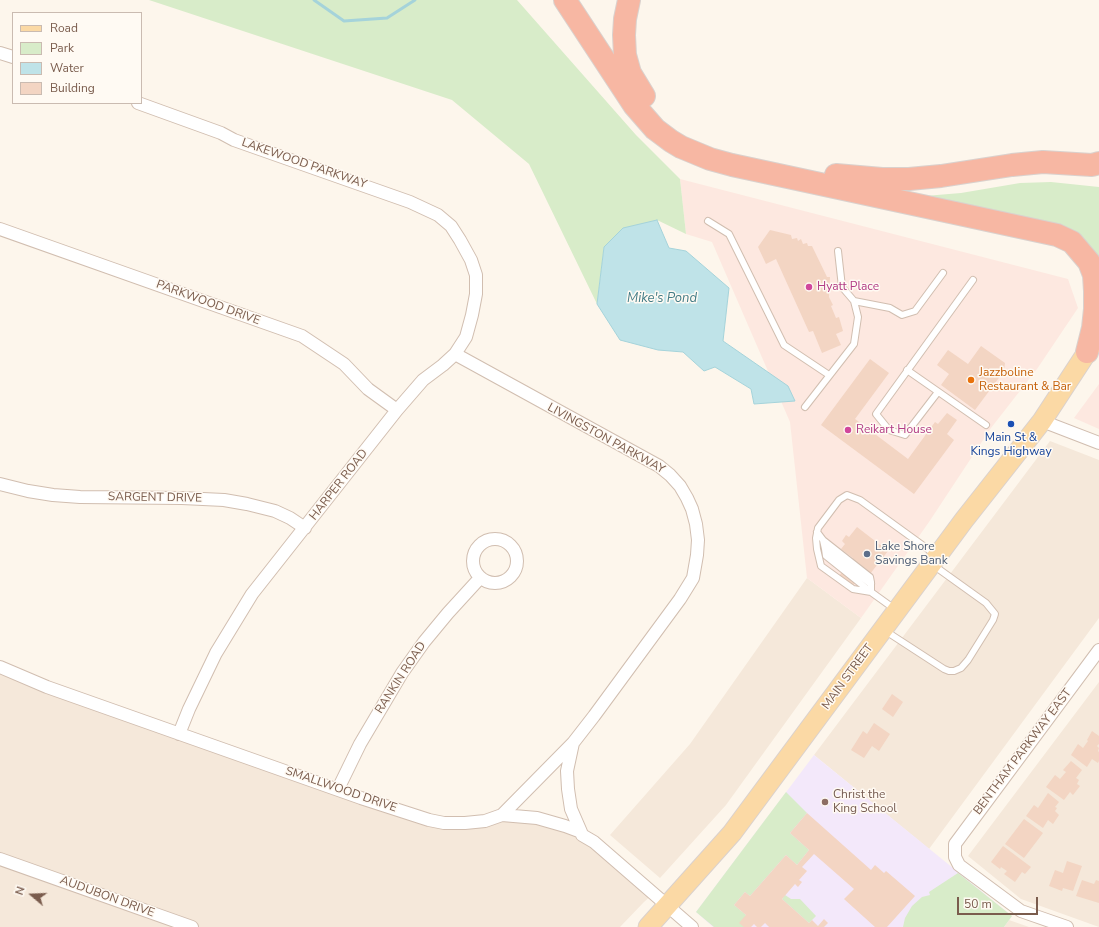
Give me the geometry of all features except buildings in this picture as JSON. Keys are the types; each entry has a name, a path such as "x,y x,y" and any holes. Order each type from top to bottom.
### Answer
{"highway":[{"path":"564,0 634,105 663,135 681,147 710,159 732,165 1057,235 1072,242 1080,250 1094,275 1095,310 1093,353"},
{"path":"629,0 625,19 624,35 625,55 630,73 638,87 656,111 669,124 691,139 714,149 820,173 846,177 882,179 910,179 941,176 1012,165 1043,162 1097,168"},
{"path":"831,186 874,189 926,189 1037,172 1078,174 1097,168"}],"main road":[{"name":"MAIN STREET","path":"648,927 732,834 964,520 1042,422 1093,353 1099,334"}],"street":[{"path":"0,53 12,57"},
{"name":"LAKEWOOD PARKWAY","path":"141,104 221,133 234,140 410,202 438,215 451,226 460,240"},
{"name":"PARKWOOD DRIVE","path":"0,229 302,336 344,364 368,389 397,410"},
{"name":"HARPER ROAD","path":"179,734 189,709 216,653 252,594 397,410 423,380 443,366 455,354 466,338 476,294 476,275 471,260 460,240"},
{"name":"LIVINGSTON PARKWAY","path":"455,354 659,466 680,486 687,498 692,509 698,540 693,578 680,599 573,743 502,816"},
{"path":"1042,422 1099,443"},
{"name":"SARGENT DRIVE","path":"0,484 28,491 74,497 224,500 275,511 290,518 305,528"},
{"name":"RANKIN ROAD","path":"338,789 360,744 402,673 424,642 480,578"},
{"name":"BENTHAM PARKWAY EAST","path":"1067,927 1021,911 959,865 955,857 955,844 1099,650"},
{"name":"SMALLWOOD DRIVE","path":"1,670 179,734 429,820 444,823 465,823 485,821 502,816 537,818 581,832 582,835 594,842 692,927"},
{"name":"LIVINGSTON PARKWAY","path":"573,743 567,771 568,789 571,809 581,832"},
{"name":"AUDUBON DRIVE","path":"0,859 192,927"}],"lane":[{"path":"708,221 729,234 784,345 829,375"},
{"path":"805,407 854,344 858,317 854,301 842,287 838,251"},
{"path":"854,301 890,308 902,315 915,311 943,273"},
{"path":"938,392 905,435 889,430 876,414 973,280"},
{"path":"907,370 986,425"},
{"path":"871,592 853,589 821,566 817,548 818,528 839,500 848,495 860,500 986,603 995,614 993,620 968,660 954,672 944,669 883,629"},
{"path":"817,532 823,540 870,577 871,592"},
{"path":"823,540 826,556 896,611"},
{"path":"825,549 871,584"}],"shaded area":[{"path":"680,179 1068,279 1078,308 1037,369 991,428 929,522 861,618 807,578 790,422 712,242 686,234"},
{"path":"1099,384 1099,429 1074,418"},
{"path":"1050,441 1099,460 1099,618 929,849 814,755"},
{"path":"807,578 861,618 726,805 660,878 610,835 690,744"},
{"path":"0,667 429,820 502,815 565,826 653,894 620,927 0,927"},
{"path":"1099,682 1099,927 1021,899 968,856"},
{"name":"Christ the King School","path":"814,755 1012,916 1004,927 713,927 696,912"},
{"path":"1009,920 1029,927 1004,927"}],"green space":[{"path":"149,0 517,0 636,135 680,179 686,234 657,220 604,247 597,304 529,164 452,100"},
{"path":"1051,182 1099,187 1099,276 1091,256 925,196 961,193 1020,183"},
{"path":"786,792 807,813 790,833 809,850 797,865 786,855 750,896 745,892 734,905 746,915 744,927 714,927 696,912"},
{"path":"958,873 1012,916 1004,927 903,927 905,918 912,906 922,897 930,895 929,892"},
{"path":"785,895 791,899 800,899 816,916 809,923 782,899"}],"water":[{"name":"Mike's Pond","path":"657,220 669,248 686,251 729,288 723,341 788,386 795,401 754,404 751,389 715,367 704,371 683,352 658,350 620,340 597,304 604,247 623,228"}],"waterway":[{"path":"314,0 344,21 387,18 415,0"}],"place":[{"name":"Hyatt Place","path":"809,287"},
{"name":"Jazzboline Restaurant & Bar","path":"971,380"},
{"name":"Main St & Kings Highway","path":"1011,424"},
{"name":"Reikart House","path":"848,430"},
{"name":"Lake Shore Savings Bank","path":"867,554"},
{"name":"Christ the King School","path":"825,802"}]}
